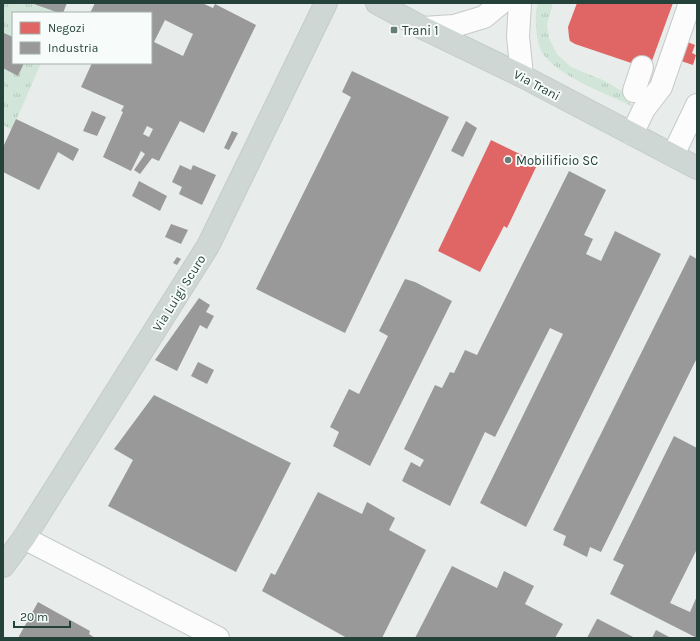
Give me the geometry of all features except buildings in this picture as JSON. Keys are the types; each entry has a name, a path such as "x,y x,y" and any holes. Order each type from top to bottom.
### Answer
{"main road":[{"name":"Via Luigi Scuro","path":"3,566 24,538 208,246 326,3"},
{"name":"Via Trani","path":"377,3 423,28 522,76 697,168"}],"street":[{"path":"423,28 454,26 484,16 501,3"},
{"path":"520,3 518,36 522,76"},
{"path":"632,134 644,109 662,87 690,3"},
{"path":"634,91 642,67"},
{"path":"673,155 697,105"},
{"path":"24,538 218,638"}],"green space":[{"path":"3,3 30,3 56,12 12,12 12,64 41,64 12,130 3,125"},
{"path":"538,3 553,3 547,24 549,38 557,54 571,67 605,81 623,92 632,106 584,84 560,70 543,54 537,38 536,28 536,12"}],"place":[{"name":"Trani 1","path":"394,30"},
{"name":"Mobilificio SC","path":"508,160"}]}
